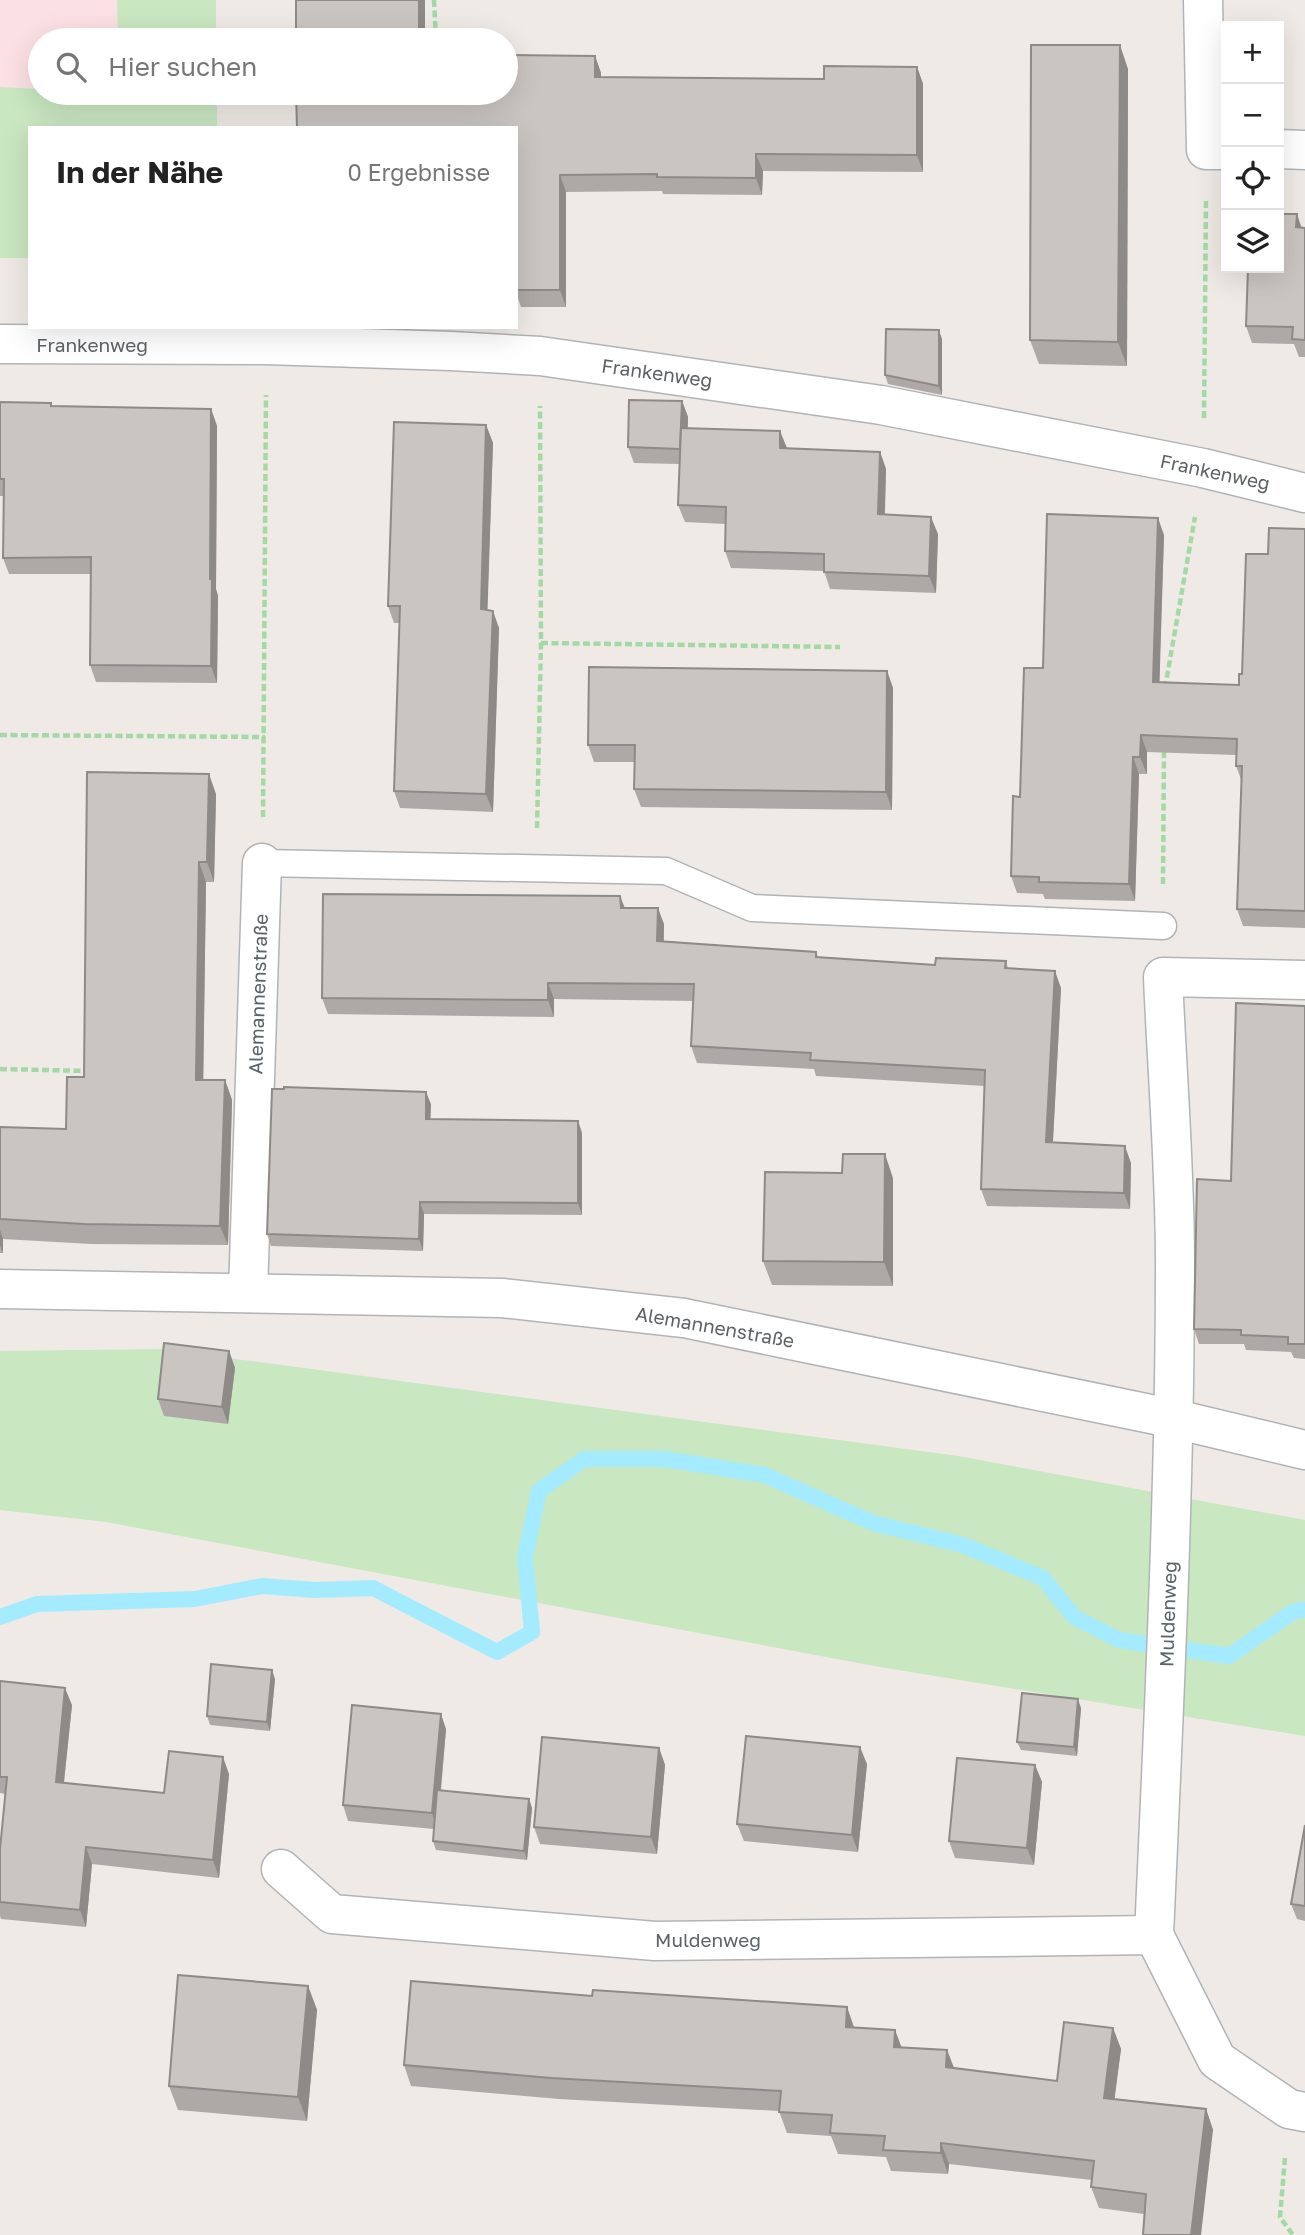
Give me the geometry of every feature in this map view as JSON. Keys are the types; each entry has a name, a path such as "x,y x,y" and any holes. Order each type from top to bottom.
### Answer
{"street":[{"path":"1203,6 1216,150"},
{"path":"1284,149 1305,150"},
{"name":"Frankenweg","path":"0,344 266,345 540,356 881,405 1203,468 1305,493"},
{"name":"Alemannenstraße","path":"248,1293 262,863"},
{"path":"1175,1419 1175,1259 1163,977 1305,980"},
{"name":"Alemannenstraße","path":"0,1289 502,1298 684,1318 1175,1419 1305,1450"},
{"name":"Muldenweg","path":"1175,1419 1154,1936 1217,2060 1297,2110"},
{"name":"Muldenweg","path":"281,1869 332,1914 655,1941 1154,1936"}],"lane":[{"path":"262,863 666,871 752,908 1163,926"}],"path":[{"path":"434,0 435,28"},
{"path":"1165,691 1203,468 1216,150"},
{"path":"262,863 266,345"},
{"path":"536,869 541,643 540,356"},
{"path":"541,643 840,646"},
{"path":"0,735 265,737"},
{"path":"1163,926 1164,746"},
{"path":"0,1069 94,1071"},
{"path":"1293,2235 1280,2217 1297,2110"}],"shaded area":[{"path":"0,0 117,0 118,28 28,28 28,88 0,87"}],"green space":[{"path":"117,0 216,0 216,28 118,28"},
{"path":"0,87 28,88 28,105 217,105 217,126 28,126 28,258 0,258"},
{"path":"162,1349 958,1456 1305,1520 1305,1736 880,1667 106,1522 0,1510 0,1351"}],"building":[{"path":"296,0 419,0 419,28 296,28"},
{"path":"1031,45 1120,45 1118,342 1030,340"},
{"path":"518,55 595,56 595,77 824,79 824,66 917,67 917,155 756,154 756,178 657,177 657,174 560,175 560,290 518,290 518,126 297,126 296,105 518,105"},
{"path":"1284,214 1297,214 1296,227 1305,228 1305,340 1292,339 1293,327 1246,326 1248,273 1284,273"},
{"path":"886,329 939,330 939,386 885,375"},
{"path":"629,400 682,401 680,449 628,447"},
{"path":"0,402 51,403 51,406 211,409 211,666 90,665 91,557 3,558 4,479 0,479"},
{"path":"394,422 486,425 481,609 493,611 486,794 394,791 400,606 388,606"},
{"path":"681,428 780,431 780,448 880,452 878,514 931,517 929,576 824,572 824,554 725,551 726,507 678,505"},
{"path":"1047,514 1158,518 1153,682 1239,685 1239,674 1242,674 1246,554 1268,554 1269,528 1305,529 1305,911 1237,909 1242,766 1236,766 1237,739 1141,735 1140,757 1133,757 1129,884 1039,882 1039,877 1011,876 1013,796 1020,797 1024,668 1043,668"},
{"path":"589,667 887,671 886,792 634,789 635,745 588,745"},
{"path":"87,772 209,774 207,862 199,862 196,1080 225,1080 220,1226 84,1224 0,1219 0,1127 66,1129 67,1077 84,1077"},
{"path":"323,894 620,896 621,908 658,908 657,941 816,952 816,957 935,965 936,958 1006,961 1005,968 1055,971 1046,1142 1125,1146 1124,1193 981,1189 985,1070 810,1060 811,1053 691,1046 694,984 548,983 548,1000 322,998"},
{"path":"1236,1003 1305,1006 1305,1344 1288,1344 1288,1337 1241,1335 1241,1330 1194,1329 1197,1179 1231,1181"},
{"path":"284,1087 426,1092 426,1119 578,1121 578,1203 420,1202 419,1239 267,1234 272,1089"},
{"path":"843,1154 885,1154 884,1262 763,1261 765,1172 842,1173"},
{"path":"164,1343 229,1351 222,1407 158,1399"},
{"path":"211,1664 272,1670 267,1722 207,1716"},
{"path":"0,1681 65,1688 56,1782 164,1793 169,1751 223,1757 213,1860 86,1847 80,1910 0,1902 0,1849 7,1777 0,1777"},
{"path":"1022,1693 1078,1699 1074,1747 1017,1742"},
{"path":"352,1705 441,1714 432,1813 343,1805"},
{"path":"746,1736 860,1747 852,1835 737,1824"},
{"path":"542,1737 659,1748 651,1837 534,1827"},
{"path":"957,1758 1035,1765 1027,1848 949,1841"},
{"path":"437,1790 529,1799 524,1851 433,1841"},
{"path":"1305,1825 1305,1906 1291,1904"},
{"path":"178,1975 308,1986 298,2097 169,2086"},
{"path":"411,1981 592,1996 593,1990 847,2007 846,2027 895,2030 894,2047 947,2050 946,2067 1057,2081 1064,2022 1113,2028 1104,2098 1206,2109 1191,2235 1143,2235 1146,2194 1091,2187 1094,2161 941,2143 941,2153 883,2150 885,2136 830,2133 832,2115 779,2112 781,2091 551,2078 404,2065"}],"waterway":[{"path":"0,1617 37,1604 195,1599 262,1586 316,1590 373,1588 497,1652 532,1632 525,1557 539,1491 584,1459 665,1459 765,1475 873,1523 963,1545 1043,1578 1074,1617 1119,1640 1229,1656 1293,1612 1305,1609"}]}
